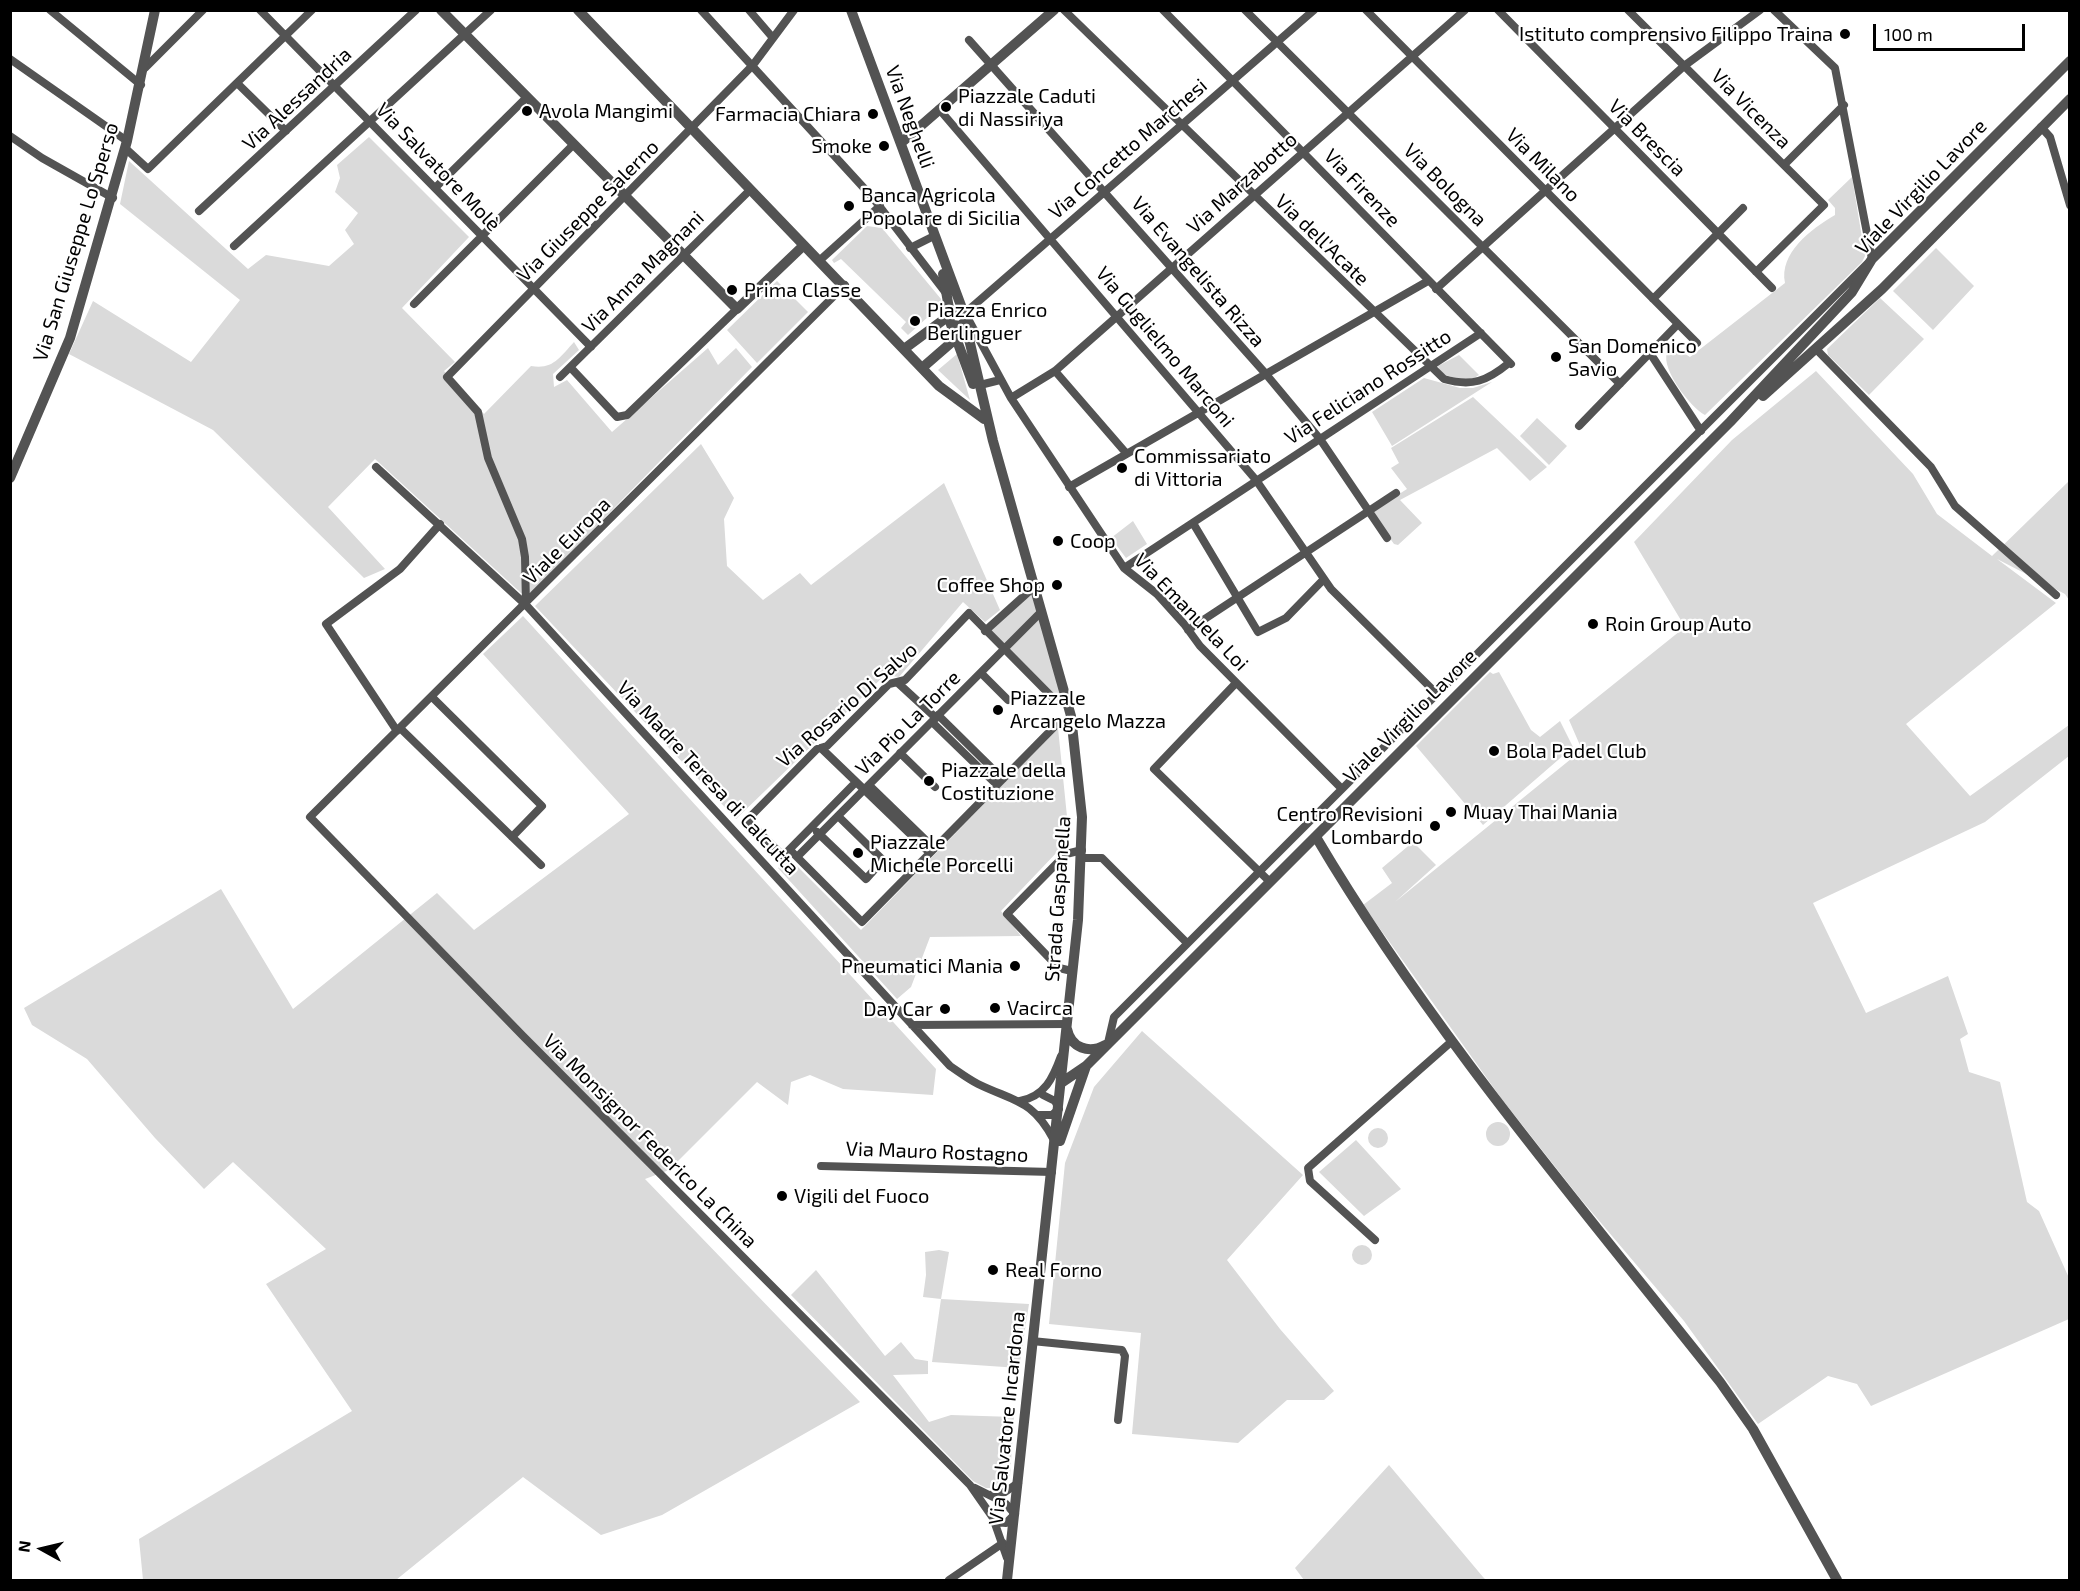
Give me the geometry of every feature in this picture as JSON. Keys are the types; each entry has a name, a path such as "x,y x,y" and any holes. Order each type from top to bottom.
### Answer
{"street":[{"path":"50,10 141,85"},
{"name":"Via San Giuseppe Lo Sperso","path":"10,478 70,338 126,145 145,68 155,10"},
{"path":"145,68 203,10"},
{"name":"Via Salvatore Molè","path":"260,10 591,347"},
{"path":"10,59 126,145 148,169 312,10"},
{"name":"Via Alessandria","path":"199,211 416,10"},
{"path":"441,10 737,309"},
{"path":"234,246 491,10"},
{"path":"578,10 803,246 845,285 939,386 984,419"},
{"path":"701,10 880,206 946,293 959,318"},
{"path":"749,10 773,38"},
{"name":"Via Neghelli","path":"851,10 934,236"},
{"path":"901,143 1054,10"},
{"name":"Via dell'Acate","path":"1064,10 1444,379 1462,384 1480,382 1493,376 1510,363"},
{"name":"Via Firenze","path":"1163,10 1510,363"},
{"name":"Via Bologna","path":"1245,10 1620,384"},
{"name":"Via Concetto Marchesi","path":"959,318 1314,10"},
{"name":"Via Milano","path":"1366,10 1697,343"},
{"name":"Via Marzabotto","path":"1011,398 1055,371 1347,111 1465,10"},
{"name":"Via Brescia","path":"1498,10 1772,288"},
{"name":"Via Vicenza","path":"1629,10 1824,205 1756,272"},
{"path":"1437,288 1684,66 1760,10"},
{"path":"912,1025 1067,1024 1071,1040 1084,1049 1092,1050 1108,1044 1114,1017 1872,259 1844,105 1834,68 1774,10"},
{"name":"Via Giuseppe Salerno","path":"526,605 525,557 522,539 488,458 478,412 447,377 693,129 753,65 789,12"},
{"name":"Via Evangelista Rizza","path":"969,40 1173,267 1320,439 1387,538"},
{"name":"Viale Virgilio Lavore","path":"1060,1083 1086,1066 1730,422 1852,292 1872,259 2070,61"},
{"path":"237,83 286,131"},
{"path":"435,188 526,98"},
{"name":"Viale Virgilio Lavore","path":"1730,422 1882,289 2070,99"},
{"path":"1784,165 1844,105"},
{"name":"Via Guglielmo Marconi","path":"939,109 1256,480 1331,589 1437,694"},
{"path":"2041,127 2050,137 2070,205"},
{"path":"10,136 42,158 112,198"},
{"path":"414,304 573,145"},
{"name":"Via Anna Magnani","path":"560,377 750,190"},
{"path":"819,261 880,206"},
{"path":"1653,299 1743,208"},
{"path":"910,248 934,236"},
{"path":"934,236 946,293"},
{"path":"934,236 959,318"},
{"path":"571,368 617,417 627,415 640,406 803,246"},
{"path":"1069,487 1264,373 1428,281"},
{"name":"Viale Europa","path":"310,817 526,605 845,285"},
{"path":"904,349 959,318"},
{"name":"Strada Gaspanella","path":"959,318 958,339 993,441"},
{"name":"Strada Gaspanella","path":"959,318 980,385 993,441 1071,716 1080,778 1082,854 1060,1083"},
{"name":"Via Emanuela Loi","path":"959,318 1124,568 1157,594 1200,646 1341,788"},
{"path":"1579,426 1678,324"},
{"name":"Via Feliciano Rossitto","path":"1124,568 1481,333"},
{"path":"922,368 958,339"},
{"path":"1816,349 1931,467 1955,506 2056,595"},
{"path":"1650,353 1701,431"},
{"path":"1055,371 1126,453"},
{"path":"980,385 1000,380"},
{"name":"Via Madre Teresa di Calcutta","path":"376,466 526,605 950,1066 977,1084 1020,1101 1038,1115 1055,1142"},
{"path":"1188,630 1396,493"},
{"path":"1192,523 1258,632 1286,618 1324,579"},
{"path":"440,524 400,569 326,624 399,730 541,865"},
{"path":"1035,586 985,631 1051,696"},
{"name":"Via Pio La Torre","path":"797,857 1041,612"},
{"name":"Via Rosario Di Salvo","path":"790,850 783,856 747,820 821,748 827,746 889,684 905,680 969,613 985,631"},
{"path":"981,673 1008,699"},
{"path":"898,682 1000,782"},
{"path":"1449,682 1459,692"},
{"path":"1236,683 1154,769 1269,881"},
{"path":"432,697 542,806 512,837"},
{"path":"856,782 790,850 862,922 1059,722"},
{"path":"821,748 856,782 866,787 932,851"},
{"path":"900,753 935,787"},
{"path":"812,827 866,879 883,860 838,816"},
{"name":"Via Monsignor Federico La China","path":"310,817 539,1052 970,1485"},
{"path":"1316,837 1348,891 1451,1042 1720,1382 1753,1429 1838,1581"},
{"path":"1072,971 1059,968 1007,914 1065,854 1082,854 1102,858 1187,943"},
{"path":"1375,1240 1310,1181 1308,1168 1451,1042"},
{"path":"1040,1095 1052,1078 1065,1045"},
{"path":"1053,1167 1086,1066"},
{"path":"1020,1101 1040,1095 1060,1083"},
{"name":"Via Salvatore Incardona","path":"1008,1542 1015,1514 1060,1083"},
{"path":"1038,1115 1052,1115 1059,1109 1055,1101 1040,1095"},
{"name":"Via Mauro Rostagno","path":"821,1166 1053,1167"},
{"path":"1032,1341 1122,1350 1125,1356 1118,1420"},
{"path":"990,1495 1005,1492 1018,1483"},
{"path":"970,1485 1005,1503 1015,1514 1006,1523 995,1522"},
{"path":"970,1485 1008,1542 1013,1581"},
{"path":"1007,1581 1008,1542"},
{"path":"949,1581 1008,1542"}],"shaded area":[{"path":"369,137 469,237 402,308 455,362 444,371 484,414 531,366 551,364 574,342 579,350 553,374 554,387 567,380 612,432 708,348 718,365 736,348 752,367 532,592 521,593 375,459 328,507 385,569 364,578 213,430 69,354 93,301 191,362 240,300 120,204 129,161 248,269 266,255 329,266 354,244 345,230 358,213 335,192 340,178 337,165"},
{"path":"1852,177 1865,256 1862,262 1705,415 1692,404 1672,378 1666,360 1667,353 1682,352 1690,357 1785,283 1784,272 1792,252 1816,227 1835,215 1835,208 1828,200"},
{"path":"867,226 882,228 941,299 940,306 908,335 901,328 906,322 841,259 834,263 832,260"},
{"path":"1936,248 1974,286 1933,330 1893,291"},
{"path":"777,281 808,312 757,363 727,330"},
{"path":"1880,298 1924,339 1869,395 1828,355 1827,349"},
{"path":"957,354 970,400 938,370"},
{"path":"1459,355 1479,375 1465,379 1440,373 1438,366"},
{"path":"1816,371 1913,474 1937,514 1992,556 2069,481 2069,600 2065,594 1997,559 2056,603 1906,724 1970,796 2069,725 2069,756 1985,822 1813,903 1866,1013 1948,976 1968,1034 1960,1039 1969,1072 2000,1082 2027,1202 2039,1211 2069,1278 2069,1319 1871,1406 1857,1384 1828,1376 1758,1424 1684,1321 1579,1197 1501,1098 1363,905 1392,883 1382,868 1413,842 1436,865 1395,902 1582,750 1569,720 1685,627 1634,542 1732,440"},
{"path":"1424,378 1460,388 1473,388 1492,382 1392,446 1372,412"},
{"path":"1473,397 1547,467 1530,481 1497,448 1400,500 1422,523 1398,545 1394,544 1371,512 1407,489 1391,468 1399,463 1391,448"},
{"path":"1537,418 1567,446 1549,465 1520,436"},
{"path":"701,444 734,498 724,519 727,566 763,600 800,573 811,585 944,483 1000,610 985,622 963,602 899,677 885,675 736,819 535,606"},
{"path":"1133,521 1147,544 1126,558 1111,538"},
{"path":"1033,590 1065,709 988,630"},
{"path":"523,616 936,1069 933,1095 843,1089 810,1075 791,1082 788,1105 757,1082 669,1170 645,1179 860,1402 662,1515 601,1535 523,1477 396,1580 143,1580 139,1539 352,1411 266,1284 326,1249 233,1162 204,1189 155,1138 87,1059 32,1025 24,1008 221,889 293,1009 437,893 474,930 629,814 483,654"},
{"name":"Bola Padel Club","path":"1490,672 1493,674 1499,672 1531,730 1540,737 1560,721 1573,747 1483,825 1416,746"},
{"path":"1058,728 1070,846 1059,850 1001,911 1021,936 930,937 911,987 897,999 778,868 789,858 861,930"},
{"path":"1142,1031 1303,1175 1227,1260 1280,1329 1334,1391 1324,1400 1287,1400 1238,1443 1132,1434 1141,1333 1049,1324 1065,1163 1094,1087"},
{"path":"1498,1122 1503,1123 1509,1129 1509,1139 1503,1145 1498,1146 1493,1145 1487,1139 1486,1134 1487,1129 1493,1123"},
{"path":"1374,1128 1382,1128 1388,1134 1388,1142 1382,1148 1374,1148 1368,1142 1368,1134"},
{"path":"1356,1140 1401,1189 1364,1216 1319,1172"},
{"path":"1358,1245 1366,1245 1372,1251 1372,1259 1366,1265 1358,1265 1352,1259 1352,1251"},
{"path":"939,1250 949,1252 941,1299 923,1297 926,1275 925,1252"},
{"path":"816,1270 885,1356 901,1342 915,1359 928,1361 928,1374 893,1375 929,1422 951,1415 1014,1417 1010,1476 999,1488 986,1488 973,1481 791,1295"},
{"path":"941,1299 1029,1304 1019,1368 932,1362"},
{"path":"1389,1465 1486,1580 1304,1580 1295,1568"}],"place":[{"name":"Istituto comprensivo Filippo Traina","path":"1845,34"},
{"name":"Piazzale Caduti di Nassiriya","path":"946,107"},
{"name":"Avola Mangimi","path":"527,111"},
{"name":"Farmacia Chiara","path":"873,114"},
{"name":"Smoke","path":"884,146"},
{"name":"Banca Agricola Popolare di Sicilia","path":"849,206"},
{"name":"Prima Classe","path":"732,290"},
{"name":"Piazza Enrico Berlinguer","path":"915,321"},
{"name":"San Domenico Savio","path":"1556,357"},
{"name":"Commissariato di Vittoria","path":"1122,468"},
{"name":"Coop","path":"1058,541"},
{"name":"Coffee Shop","path":"1057,585"},
{"name":"Roin Group Auto","path":"1593,624"},
{"name":"Piazzale Arcangelo Mazza","path":"998,710"},
{"name":"Bola Padel Club","path":"1494,751"},
{"name":"Piazzale della Costituzione","path":"929,781"},
{"name":"Muay Thai Mania","path":"1451,812"},
{"name":"Centro Revisioni Lombardo","path":"1435,826"},
{"name":"Piazzale Michele Porcelli","path":"858,853"},
{"name":"Pneumatici Mania","path":"1015,966"},
{"name":"Vacirca","path":"995,1008"},
{"name":"Day Car","path":"945,1009"},
{"name":"Vigili del Fuoco","path":"782,1196"},
{"name":"Real Forno","path":"993,1270"}]}
